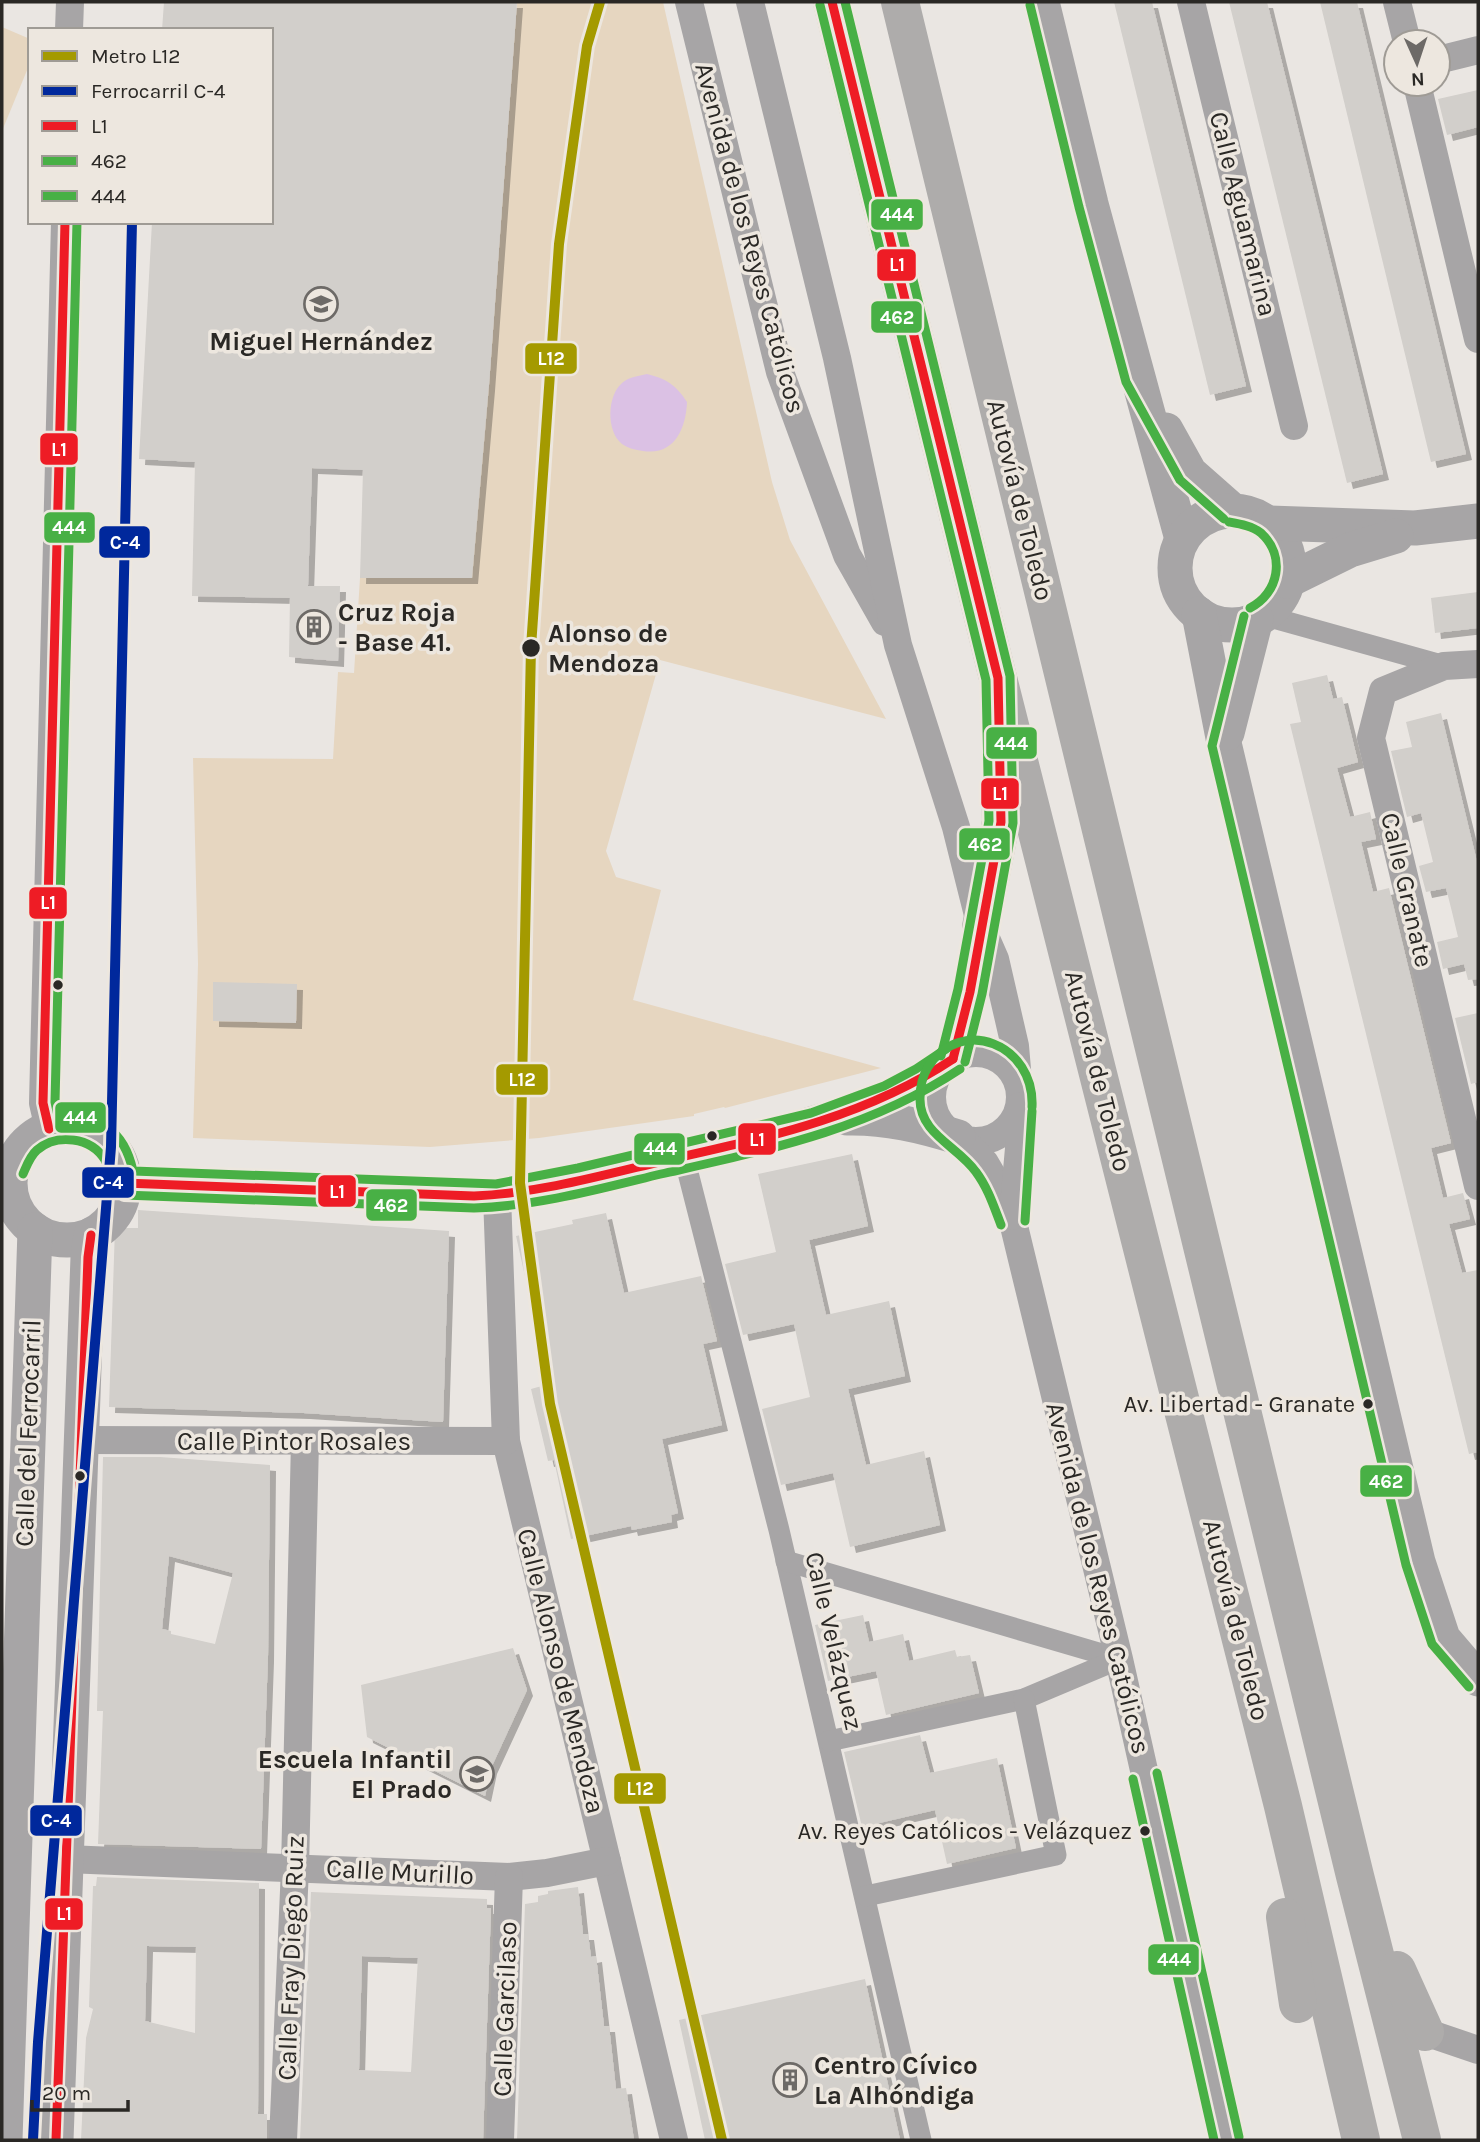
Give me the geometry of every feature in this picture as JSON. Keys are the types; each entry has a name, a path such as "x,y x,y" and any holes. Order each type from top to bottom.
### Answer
{"highway":[{"name":"Autovía de Toledo","path":"832,2 998,678 1283,1806 1361,2140"},
{"name":"Autovía de Toledo","path":"900,2 1355,1876 1422,2140"},
{"path":"981,927 1001,822 998,678"},
{"path":"1283,1806 1280,1890 1298,2004"},
{"path":"1355,1876 1425,2032"}],"street":[{"path":"69,28 70,2"},
{"name":"Avenida de los Reyes Católicos","path":"689,2 780,372 847,555 898,645"},
{"name":"Avenida de los Reyes Católicos","path":"750,2 838,358 898,645 956,827 981,927 995,959 1012,1033 1019,1091 1020,1138 1013,1222"},
{"path":"1042,2 1091,204 1182,539"},
{"name":"Calle Aguamarina","path":"1191,2 1294,426"},
{"path":"1397,2 1404,28"},
{"path":"1452,56 1478,50"},
{"path":"1421,98 1469,255 1478,339"},
{"path":"48,1129 43,1103 65,224"},
{"path":"1138,377 1190,473 1232,510"},
{"path":"831,512 869,504"},
{"path":"1224,743 1261,617 1283,593 1287,581 1288,556 1281,538 1268,523 1251,514 1232,510 1213,514 1197,522 1182,539 1176,553 1176,581 1181,594 1199,614 1217,623 1227,624 1261,617 1478,675"},
{"path":"1268,523 1415,528 1478,521"},
{"path":"1287,581 1350,550 1415,528"},
{"path":"1199,614 1224,743 1418,1562 1443,1638 1478,1679"},
{"name":"Calle Granate","path":"1478,664 1444,666 1382,691 1371,738 1471,1125 1478,1186"},
{"name":"Avenida de los Reyes Católicos","path":"950,1061 970,992 981,927"},
{"path":"124,1183 497,1196 543,1189 684,1157 833,1118 894,1094 950,1061 975,1052 997,1058 1009,1067 1019,1091 1014,1119 995,1137 974,1141 900,1121 872,1117 833,1118"},
{"path":"950,1061 936,1077 932,1102 941,1124 960,1138"},
{"path":"67,1126 87,1130 103,1139 116,1154 124,1183 123,1197 111,1220 91,1235 72,1240 53,1238 35,1230 24,1221 16,1209 7,1169 32,1138 48,1129 67,1126"},
{"name":"Avenida de los Reyes Católicos","path":"960,1138 985,1163 999,1187 1013,1222 1119,1659 1227,2140"},
{"name":"Calle Velázquez","path":"684,1157 786,1561 921,2140"},
{"name":"Calle Alonso de Mendoza","path":"497,1196 506,1441 674,2140"},
{"name":"Calle del Ferrocarril","path":"5,2140 9,1793 35,1230"},
{"name":"Calle del Ferrocarril","path":"56,2140 88,1257 91,1235"},
{"name":"Calle Pintor Rosales","path":"81,1440 506,1441"},
{"name":"Calle Fray Diego Ruiz","path":"284,2140 295,1868 305,1441"},
{"path":"786,1561 1119,1659"},
{"path":"829,1741 1024,1699 1119,1659"},
{"path":"866,1896 1056,1855 1024,1699"},
{"name":"Calle Murillo","path":"66,1859 509,1877 547,1873 607,1861"},
{"name":"Calle Garcilaso","path":"500,2140 509,1877"},
{"path":"1425,2032 1478,2050"}],"shaded area":[{"path":"517,2 663,2 772,482 790,540 886,719 660,660 606,851 616,877 661,890 633,1000 881,1068 694,1116 539,1138 430,1147 193,1138 198,964 193,758 333,759 338,672 354,673 360,578 439,578 489,385"},
{"path":"2,27 28,38 28,68 2,131"},
{"path":"647,374 670,384 687,402 681,431 670,445 654,451 643,451 622,444 613,431 610,414 613,396 622,383"}],"building":[{"name":"Miguel Hernández","path":"164,2 517,2 472,578 360,578 363,470 312,468 308,586 340,586 338,661 289,657 290,598 192,596 195,462 139,459 152,224 273,224 273,28 162,28"},
{"path":"1114,2 1152,2 1246,386 1210,395"},
{"path":"1229,2 1267,2 1383,474 1347,483"},
{"path":"1320,2 1357,2 1466,454 1431,462"},
{"path":"1478,90 1478,127 1447,135 1438,99"},
{"path":"1478,592 1478,628 1435,633 1431,598"},
{"path":"1327,675 1333,699 1342,697 1358,762 1337,768 1350,817 1370,812 1376,839 1361,842 1373,892 1389,888 1451,1143 1431,1148 1443,1198 1463,1193 1470,1219 1449,1224 1462,1273 1478,1270 1478,1452 1469,1454 1290,724 1301,722 1292,683"},
{"path":"1441,713 1478,866 1478,979 1468,980 1464,964 1443,969 1437,942 1458,937 1446,888 1426,892 1419,866 1433,862 1421,813 1407,817 1391,751 1412,747 1406,722"},
{"path":"213,982 297,984 296,1023 213,1021"},
{"path":"1478,1013 1478,1082 1471,1084 1455,1018"},
{"path":"852,1154 868,1226 809,1240 826,1315 889,1301 905,1376 848,1389 866,1465 924,1451 940,1525 850,1547 833,1473 781,1485 762,1409 810,1397 794,1324 743,1335 725,1264 776,1252 758,1174"},
{"path":"138,1210 449,1231 443,1422 304,1413 109,1407 115,1228 138,1228"},
{"path":"606,1213 624,1293 701,1276 717,1341 703,1344 722,1425 662,1439 678,1513 671,1515 672,1522 632,1530 631,1526 571,1539 554,1460 548,1461 531,1389 549,1384 516,1236 573,1224 572,1220"},
{"path":"103,1457 160,1457 270,1465 268,1656 261,1849 98,1844 103,1711 97,1711","holes":["169,1556 233,1573 215,1644 171,1634 171,1631 162,1629"]},
{"path":"863,1615 869,1642 903,1634 909,1661 955,1650 957,1657 970,1655 979,1693 886,1715 876,1671 828,1681 815,1625"},
{"path":"513,1648 527,1690 491,1768 485,1796 367,1737 361,1685"},
{"path":"920,1735 930,1773 997,1758 1016,1848 947,1864 935,1810 862,1827 844,1752"},
{"path":"97,1877 259,1883 258,2114 267,2114 267,2140 81,2140 86,2038 93,2009 89,2007 93,1886 96,1886","holes":["147,1946 196,1947 195,2033 145,2021"]},
{"path":"578,1887 583,1934 588,1934 591,1957 596,1956 604,2026 609,2026 616,2089 626,2088 634,2140 517,2140 525,1904 538,1902 538,1896 548,1894 548,1891"},
{"path":"311,1892 487,1899 487,1908 491,1908 483,2140 300,2140","holes":["362,1956 418,1958 411,2072 359,2070"]},
{"name":"Centro Cívico La Alhóndiga","path":"865,1979 900,2140 705,2140 679,2020"}],"metro line":[{"name":"L12","path":"600,2 587,46 559,244 531,647 520,1183 550,1404 722,2140"}],"rail line":[{"name":"C-4","path":"33,2140 38,2042 111,1147 132,224"}],"transit line":[{"name":"L1","path":"832,2 998,678 1001,822 970,992 953,1059"},
{"name":"444","path":"845,2 1010,676 1013,823 982,994 965,1062"},
{"name":"462","path":"820,5 986,680 989,821 958,989 941,1056"},
{"name":"462","path":"1030,5 1079,207 1126,382 1180,480 1224,519"},
{"name":"L1","path":"49,1129 43,1103 65,224"},
{"name":"444","path":"77,224 55,1102 58,1116 86,1118 108,1128 123,1145 133,1171 496,1184 578,1168 811,1113 884,1086 946,1049"},
{"name":"462","path":"1229,522 1261,533 1274,552 1276,574 1273,584 1260,601 1250,608"},
{"name":"462","path":"1244,616 1212,746 1406,1565 1432,1644 1469,1687"},
{"name":"444","path":"1001,1225 976,1172 926,1121 921,1110 922,1082 928,1067 942,1051 959,1042 976,1040 993,1044 1009,1053 1022,1067 1030,1085 1032,1107"},
{"name":"L1","path":"124,1183 474,1196 546,1188 739,1144 813,1124 884,1097 953,1059"},
{"name":"462","path":"124,1195 474,1208 522,1204 591,1191 816,1135 889,1108 960,1069"},
{"name":"444","path":"1025,1221 1032,1111"},
{"name":"462","path":"23,1174 37,1150 54,1141 73,1140 83,1142 99,1152 105,1160 112,1186"},
{"name":"L1","path":"56,2140 88,1257 91,1235"},
{"name":"444","path":"1157,1773 1239,2137"},
{"name":"444","path":"1133,1779 1214,2140"}],"place":[{"name":"Miguel Hernández","path":"321,304"},
{"name":"Cruz Roja - Base 41.","path":"314,627"},
{"name":"Alonso de Mendoza","path":"531,648"},
{"name":"Av. Libertad - Granate","path":"1368,1404"},
{"name":"Escuela Infantil El Prado","path":"477,1774"},
{"name":"Av. Reyes Católicos - Velázquez","path":"1145,1831"},
{"name":"Centro Cívico La Alhóndiga","path":"790,2080"}]}
